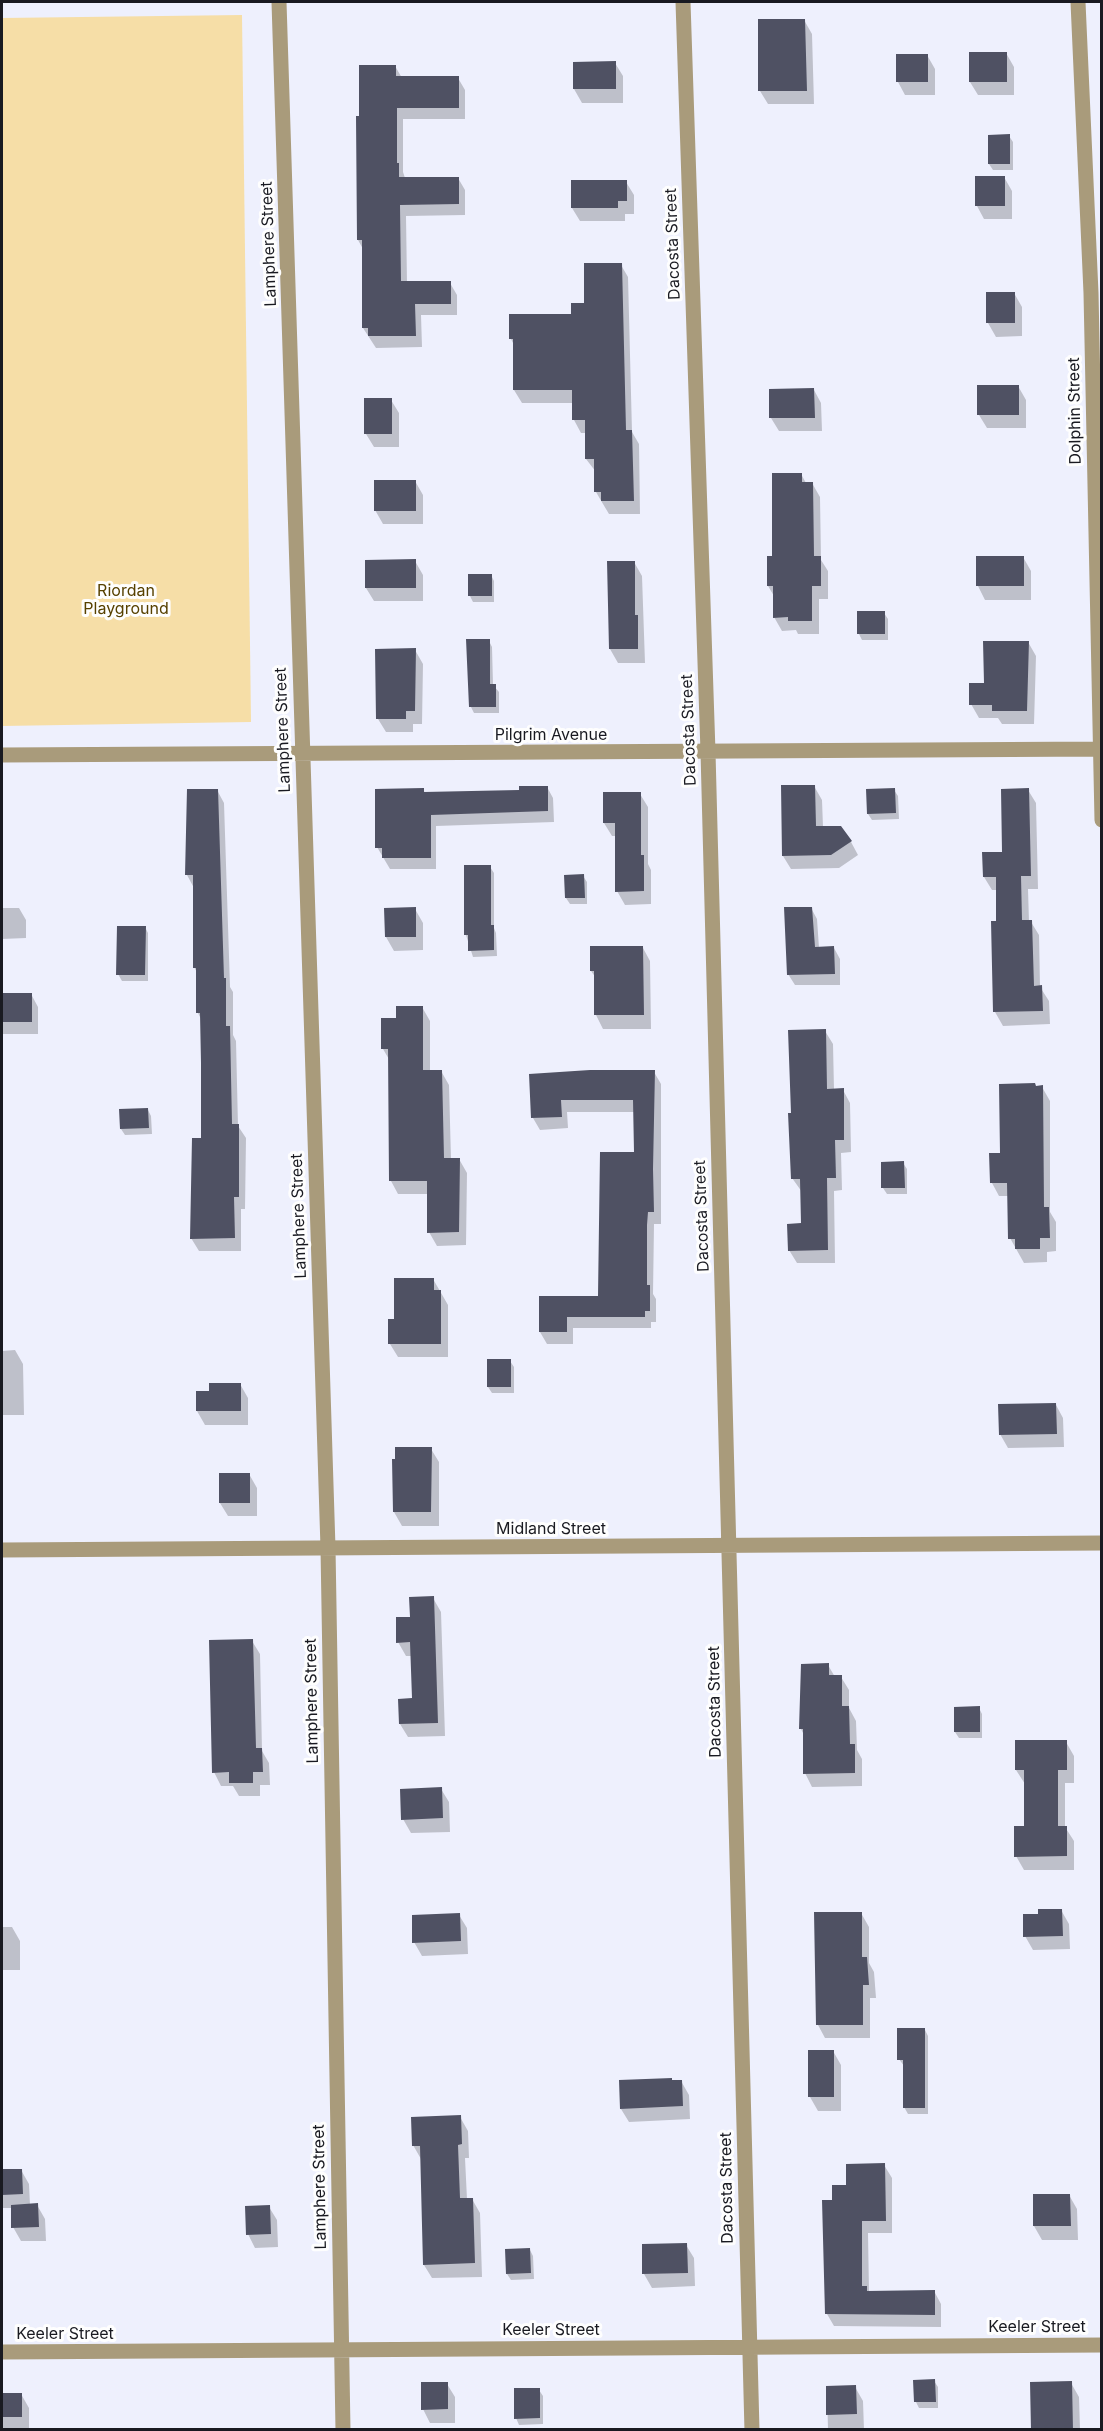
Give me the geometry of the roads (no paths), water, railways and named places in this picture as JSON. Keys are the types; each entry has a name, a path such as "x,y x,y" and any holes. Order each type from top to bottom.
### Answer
{"street":[{"name":"Lamphere Street","path":"279,2 328,1548 343,2430"},
{"name":"Dacosta Street","path":"683,2 708,752 752,2430"},
{"name":"Dolphin Street","path":"1078,2 1091,292 1101,820"},
{"name":"Pilgrim Avenue","path":"2,755 1100,749"},
{"name":"Midland Street","path":"2,1550 1101,1543"},
{"name":"Keeler Street","path":"2,2352 1101,2345"}],"park label":[{"name":"Riordan Playground","path":"126,600"}]}
